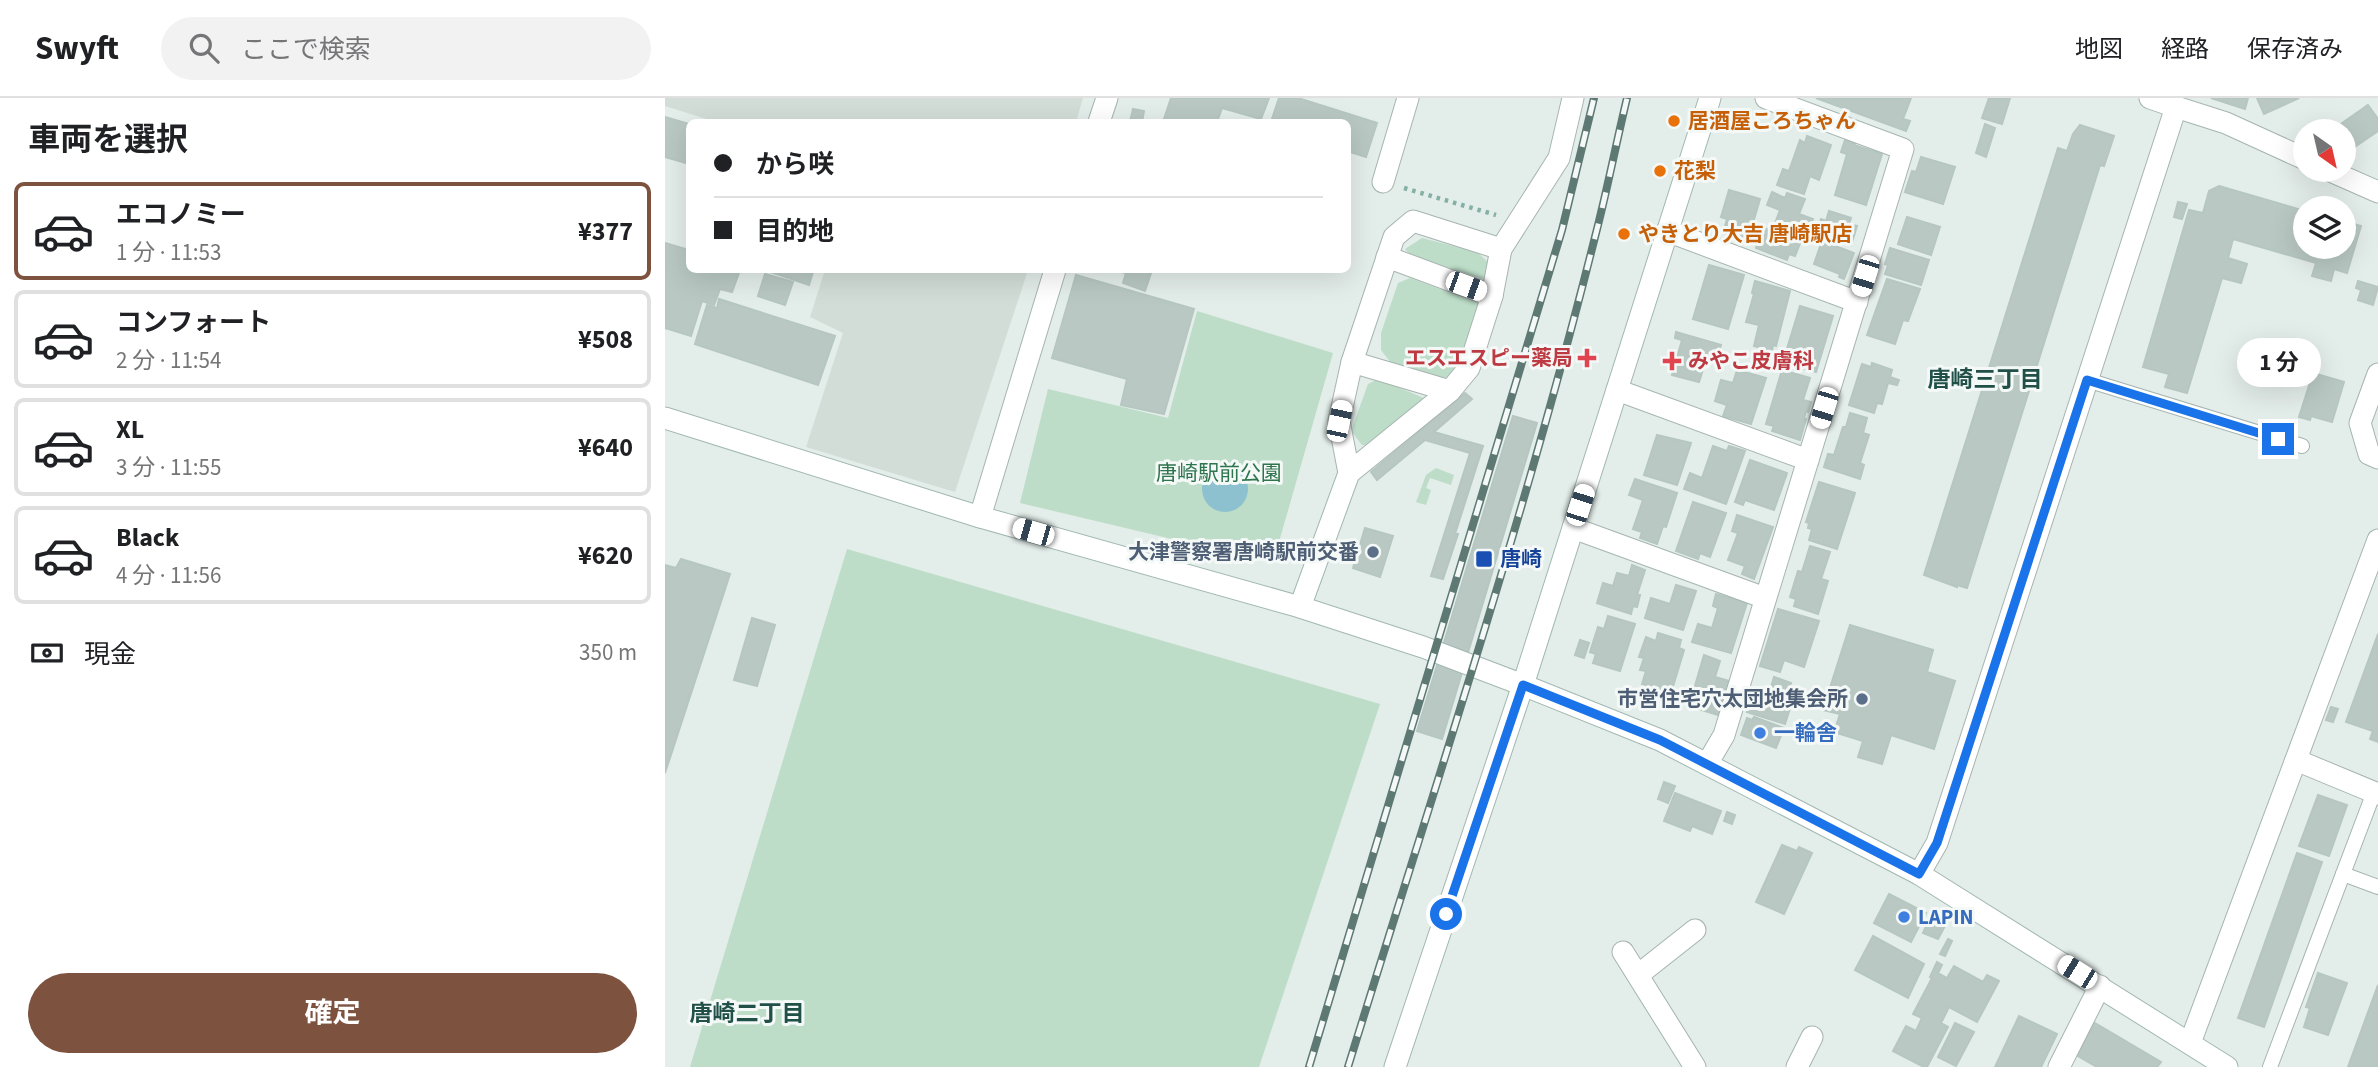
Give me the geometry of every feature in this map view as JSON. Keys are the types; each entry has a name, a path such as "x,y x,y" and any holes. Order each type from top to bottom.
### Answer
{"street":[{"path":"1100,119 1107,98"},
{"path":"1383,182 1408,98"},
{"path":"1300,607 1349,473 1450,391 1469,368 1492,296 1501,249 1559,158 1573,98"},
{"path":"1395,1067 1523,685 1710,98"},
{"path":"1707,764 1724,735 1903,149 1766,98"},
{"path":"2150,98 2226,123 2293,154"},
{"path":"1919,874 1937,843 2176,107"},
{"path":"2355,182 2378,192"},
{"path":"1349,473 1339,421 1352,362 1394,237 1413,221 1501,249"},
{"path":"1667,231 1857,302"},
{"path":"1387,257 1492,296"},
{"path":"980,517 1054,273"},
{"path":"1352,362 1450,391"},
{"path":"2378,374 2360,423 2369,454 2378,458"},
{"path":"1617,390 1808,460"},
{"path":"665,418 980,517 1300,607 1423,648 1660,740 1919,874 2227,1067"},
{"path":"1573,528 1765,598"},
{"path":"2190,1043 2378,540"},
{"path":"2296,760 2376,793"},
{"path":"1638,975 1695,930"},
{"path":"1623,952 1695,1067"},
{"path":"2059,1067 2100,986"},
{"path":"1797,1067 1812,1037"}],"lane":[{"path":"2087,380 2302,446"},
{"path":"2270,1067 2376,793"},
{"path":"2343,874 2378,887"}],"path":[{"path":"1383,182 1519,222"}],"shaded area":[{"path":"665,98 1083,98 1077,119 706,119 665,106"},
{"path":"824,273 1027,273 955,492 806,447 843,333 810,317"}],"green space":[{"path":"1422,238 1477,252 1491,265 1487,280 1412,257 1405,249"},
{"path":"1410,278 1480,304 1458,373 1439,380 1395,368 1381,350 1381,333 1398,283"},
{"name":"唐崎駅前公園","path":"1197,311 1333,353 1273,563 1020,503 1048,389 1168,418"},
{"path":"1378,379 1424,398 1376,445 1362,445 1351,431 1368,384"},
{"path":"1436,468 1454,475 1451,485 1430,478 1426,488 1431,490 1426,505 1416,502 1426,475"},
{"path":"847,549 1380,704 1259,1067 690,1067"}],"water":[{"path":"1225,466 1234,467 1241,473 1247,480 1247,498 1241,505 1234,511 1225,512 1216,511 1209,505 1203,498 1202,489 1203,480 1209,473 1216,467"}],"building":[{"path":"1171,98 1269,98 1261,119 1222,108 1218,119 1164,119"},
{"path":"1279,98 1298,98 1377,123 1366,157 1351,152 1351,119 1272,119"},
{"path":"1816,98 1911,98 1903,119 1910,121 1906,131"},
{"path":"1989,98 2010,98 2002,124 1982,118"},
{"path":"2211,98 2248,98 2245,109"},
{"path":"2257,98 2299,98 2264,114"},
{"path":"2368,105 2378,119 2378,131 2356,146 2356,119 2348,119"},
{"path":"1133,109 1144,111 1143,119 1131,119"},
{"path":"665,117 686,123 686,163 665,157"},
{"path":"1985,124 1995,128 1986,157 1976,153"},
{"path":"2080,125 2114,136 2104,166 2100,165 1967,588 1957,587 1924,575 2058,148 2067,151 2073,134"},
{"path":"1807,136 1831,145 1819,180 1810,176 1804,194 1777,185 1783,169 1789,171 1800,140 1805,143"},
{"path":"1845,140 1882,154 1866,205 1835,195 1847,154 1841,152"},
{"path":"1921,157 1955,167 1943,204 1905,192 1912,171 1916,172"},
{"path":"2219,186 2293,208 2293,256 2233,239 2228,258 2247,264 2241,283 2222,278 2187,393 2165,387 2169,374 2143,367 2189,210 2203,213 2209,191"},
{"path":"1729,190 1760,199 1748,240 1723,233 1727,219 1721,217"},
{"path":"1772,192 1785,198 1787,193 1805,199 1799,214 1813,219 1804,242 1801,241 1795,256 1789,254 1787,260 1756,248 1764,228 1772,231 1780,210 1767,205"},
{"path":"2178,202 2187,204 2182,219 2174,217"},
{"path":"1829,211 1851,218 1849,224 1857,226 1851,245 1817,234 1821,219 1826,221"},
{"path":"1907,217 1940,227 1931,255 1898,244"},
{"path":"2356,225 2361,226 2356,243"},
{"path":"1822,241 1854,253 1844,279 1839,277 1840,274 1814,264"},
{"path":"665,243 686,249 686,273 739,273 732,292 720,289 714,305 702,301 691,336 665,328"},
{"path":"1890,248 1929,260 1921,285 1885,274"},
{"path":"2302,259 2351,259 2347,273 2334,269 2331,281 2312,276 2316,263"},
{"path":"1709,265 1744,275 1728,329 1693,319"},
{"path":"774,273 813,273 809,285"},
{"path":"1126,273 1151,273 1145,291 1123,283"},
{"path":"765,274 793,282 785,305 758,296"},
{"path":"1076,275 1194,309 1164,414 1121,405 1127,379 1052,358"},
{"path":"1887,279 1920,289 1908,321 1903,320 1895,344 1867,335"},
{"path":"1755,281 1790,291 1776,346 1773,345 1772,351 1754,346 1759,325 1746,322"},
{"path":"2358,281 2378,287 2373,305 2358,300 2361,290 2356,288"},
{"path":"719,299 835,336 818,385 695,344 707,305 717,308"},
{"path":"1800,306 1833,316 1816,372 1783,362"},
{"path":"1676,332 1721,345 1716,363 1706,360 1699,382 1672,375 1682,340 1675,338"},
{"path":"1872,363 1892,370 1890,377 1899,380 1897,385 1888,383 1882,404 1877,403 1874,413 1849,405 1862,364 1871,367"},
{"path":"1737,370 1766,378 1751,424 1723,416 1727,405 1715,401 1721,380 1733,383"},
{"path":"1782,370 1810,378 1803,400 1811,402 1808,412 1806,411 1800,440 1772,431 1774,426 1766,424"},
{"path":"2313,373 2344,382 2332,422 2311,416 2310,420 2299,417"},
{"path":"1465,393 1472,399 1434,432 1483,446 1443,579 1431,576 1470,453 1425,440 1377,480 1371,472"},
{"path":"1850,413 1867,418 1863,433 1869,435 1860,463 1864,465 1860,479 1824,467 1828,454 1834,455"},
{"path":"1513,416 1537,423 1442,739 1417,731"},
{"path":"1657,435 1691,443 1677,485 1644,475"},
{"path":"1713,446 1727,451 1729,446 1745,451 1726,504 1684,489 1690,473 1702,478"},
{"path":"1750,460 1787,473 1774,510 1745,500 1743,505 1735,502"},
{"path":"1635,479 1677,493 1666,527 1663,526 1657,544 1640,538 1642,532 1633,529 1643,500 1629,495"},
{"path":"1819,482 1855,493 1837,549 1809,540 1812,529 1808,528 1809,523 1806,522"},
{"path":"1693,502 1726,513 1710,557 1700,553 1698,559 1676,551"},
{"path":"1737,515 1773,527 1754,579 1742,574 1745,566 1728,560 1738,533 1732,531"},
{"name":"大津警察署唐崎駅前交番","path":"1365,528 1393,536 1380,577 1353,568"},
{"path":"1810,546 1830,552 1821,579 1828,581 1818,614 1794,606 1796,599 1790,597"},
{"path":"681,559 730,574 665,773 665,565 676,568"},
{"path":"1632,565 1645,570 1637,595 1640,595 1637,607 1633,606 1631,614 1597,603 1603,583 1613,586 1617,573 1629,576"},
{"path":"1676,585 1696,591 1683,630 1645,618 1651,598 1670,604"},
{"path":"1716,594 1747,603 1731,653 1692,642 1698,624 1712,628 1718,608 1713,606"},
{"path":"1778,609 1819,621 1804,667 1784,660 1780,672 1760,666"},
{"path":"1608,616 1635,624 1620,671 1593,663 1596,654 1590,652 1598,627 1604,629"},
{"path":"752,618 775,625 757,686 734,680"},
{"path":"1850,625 1933,650 1927,672 1955,681 1934,749 1891,735 1882,764 1858,757 1863,741 1834,732 1840,714 1823,710"},
{"path":"1658,633 1681,640 1679,648 1684,650 1671,693 1642,684 1646,671 1640,670 1644,658 1639,657 1646,637 1656,641"},
{"path":"2378,634 2378,742 2370,739 2373,731 2346,722"},
{"path":"1580,640 1589,643 1584,658 1575,655"},
{"path":"1704,655 1720,661 1715,677 1729,681 1718,715 1689,706"},
{"path":"1774,677 1791,683 1787,692 1771,687"},
{"path":"1759,688 1793,699 1785,724 1747,712 1751,698 1755,700"},
{"path":"2331,707 2338,709 2333,722 2326,720"},
{"path":"1754,717 1784,728 1776,748 1741,735 1747,718 1752,720"},
{"path":"1664,782 1675,786 1668,803 1658,799"},
{"path":"1675,793 1721,811 1712,834 1692,826 1690,831 1664,821"},
{"path":"2318,795 2347,805 2329,856 2299,846"},
{"path":"1727,812 1735,815 1732,824 1724,821"},
{"path":"1782,845 1797,851 1799,847 1812,853 1784,914 1756,902"},
{"path":"2297,853 2322,862 2264,1027 2238,1018"},
{"path":"1889,894 1926,913 1911,942 1874,923"},
{"path":"1930,918 1945,926 1938,939 1923,933"},
{"path":"1873,936 1924,964 1908,998 1855,970"},
{"path":"1948,939 1952,941 1945,956 1940,954"},
{"path":"1937,962 1942,965 1938,973 1947,978 1954,966 1983,982 1987,975 1999,981 1977,1022 1949,1007 1941,1023 1948,1027 1927,1067 1924,1067 1893,1051 1906,1026 1916,1031 1922,1018 1913,1014 1932,978 1930,977"},
{"path":"2318,973 2347,983 2328,1035 2304,1027 2310,1008 2306,1007"},
{"path":"2378,985 2378,1067 2348,1067"},
{"path":"2019,1016 2057,1034 2041,1067 1995,1067"},
{"path":"1955,1023 1974,1032 1956,1066 1938,1057"},
{"path":"2095,1023 2161,1062 2157,1067 2097,1067 2076,1055"}],"railway":[{"path":"1309,1067 1562,230 1594,98"},
{"path":"1348,1067 1539,446 1595,237 1627,98"}],"place":[{"name":"居酒屋ころちゃん","path":"1674,121"},
{"name":"花梨","path":"1660,171"},
{"name":"やきとり大吉 唐崎駅店","path":"1624,234"},
{"name":"エスエスピー薬局","path":"1587,358"},
{"name":"みやこ皮膚科","path":"1672,361"},
{"name":"大津警察署唐崎駅前交番","path":"1373,552"},
{"name":"唐崎","path":"1484,559"},
{"name":"市営住宅穴太団地集会所","path":"1862,699"},
{"name":"一輪舎","path":"1760,733"},
{"name":"LAPIN","path":"1904,917"}],"district":[{"name":"唐崎三丁目","path":"1985,379"},
{"name":"唐崎二丁目","path":"747,1013"}],"route":[{"path":"1446,914 1523,685 1660,740 1919,874 1937,843 2087,380 2278,439"}]}
